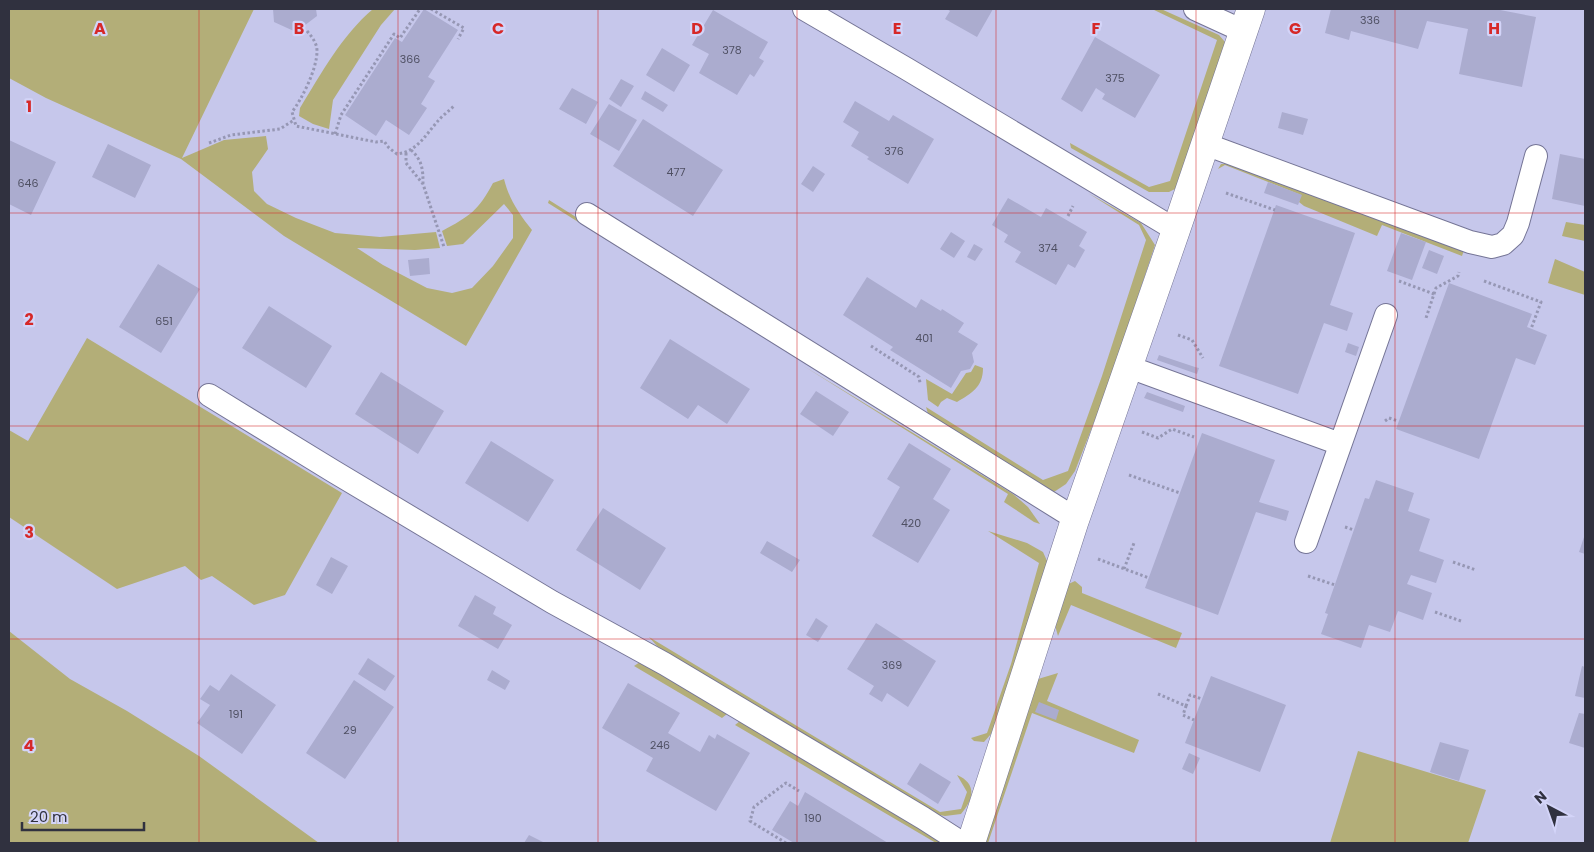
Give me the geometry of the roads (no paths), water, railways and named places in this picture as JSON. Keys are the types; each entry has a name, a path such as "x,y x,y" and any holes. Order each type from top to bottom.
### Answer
{"street":[{"path":"971,843 1076,519 1247,20"}],"lane":[{"path":"804,9 1176,230"},
{"path":"1195,9 1247,20"},
{"path":"1205,144 1470,242 1492,247 1503,244 1513,236 1536,156"},
{"path":"587,214 1076,519"},
{"path":"1306,542 1386,315"},
{"path":"1128,367 1340,444"},
{"path":"209,395 332,471 552,602 665,664 924,818 962,843"}]}
